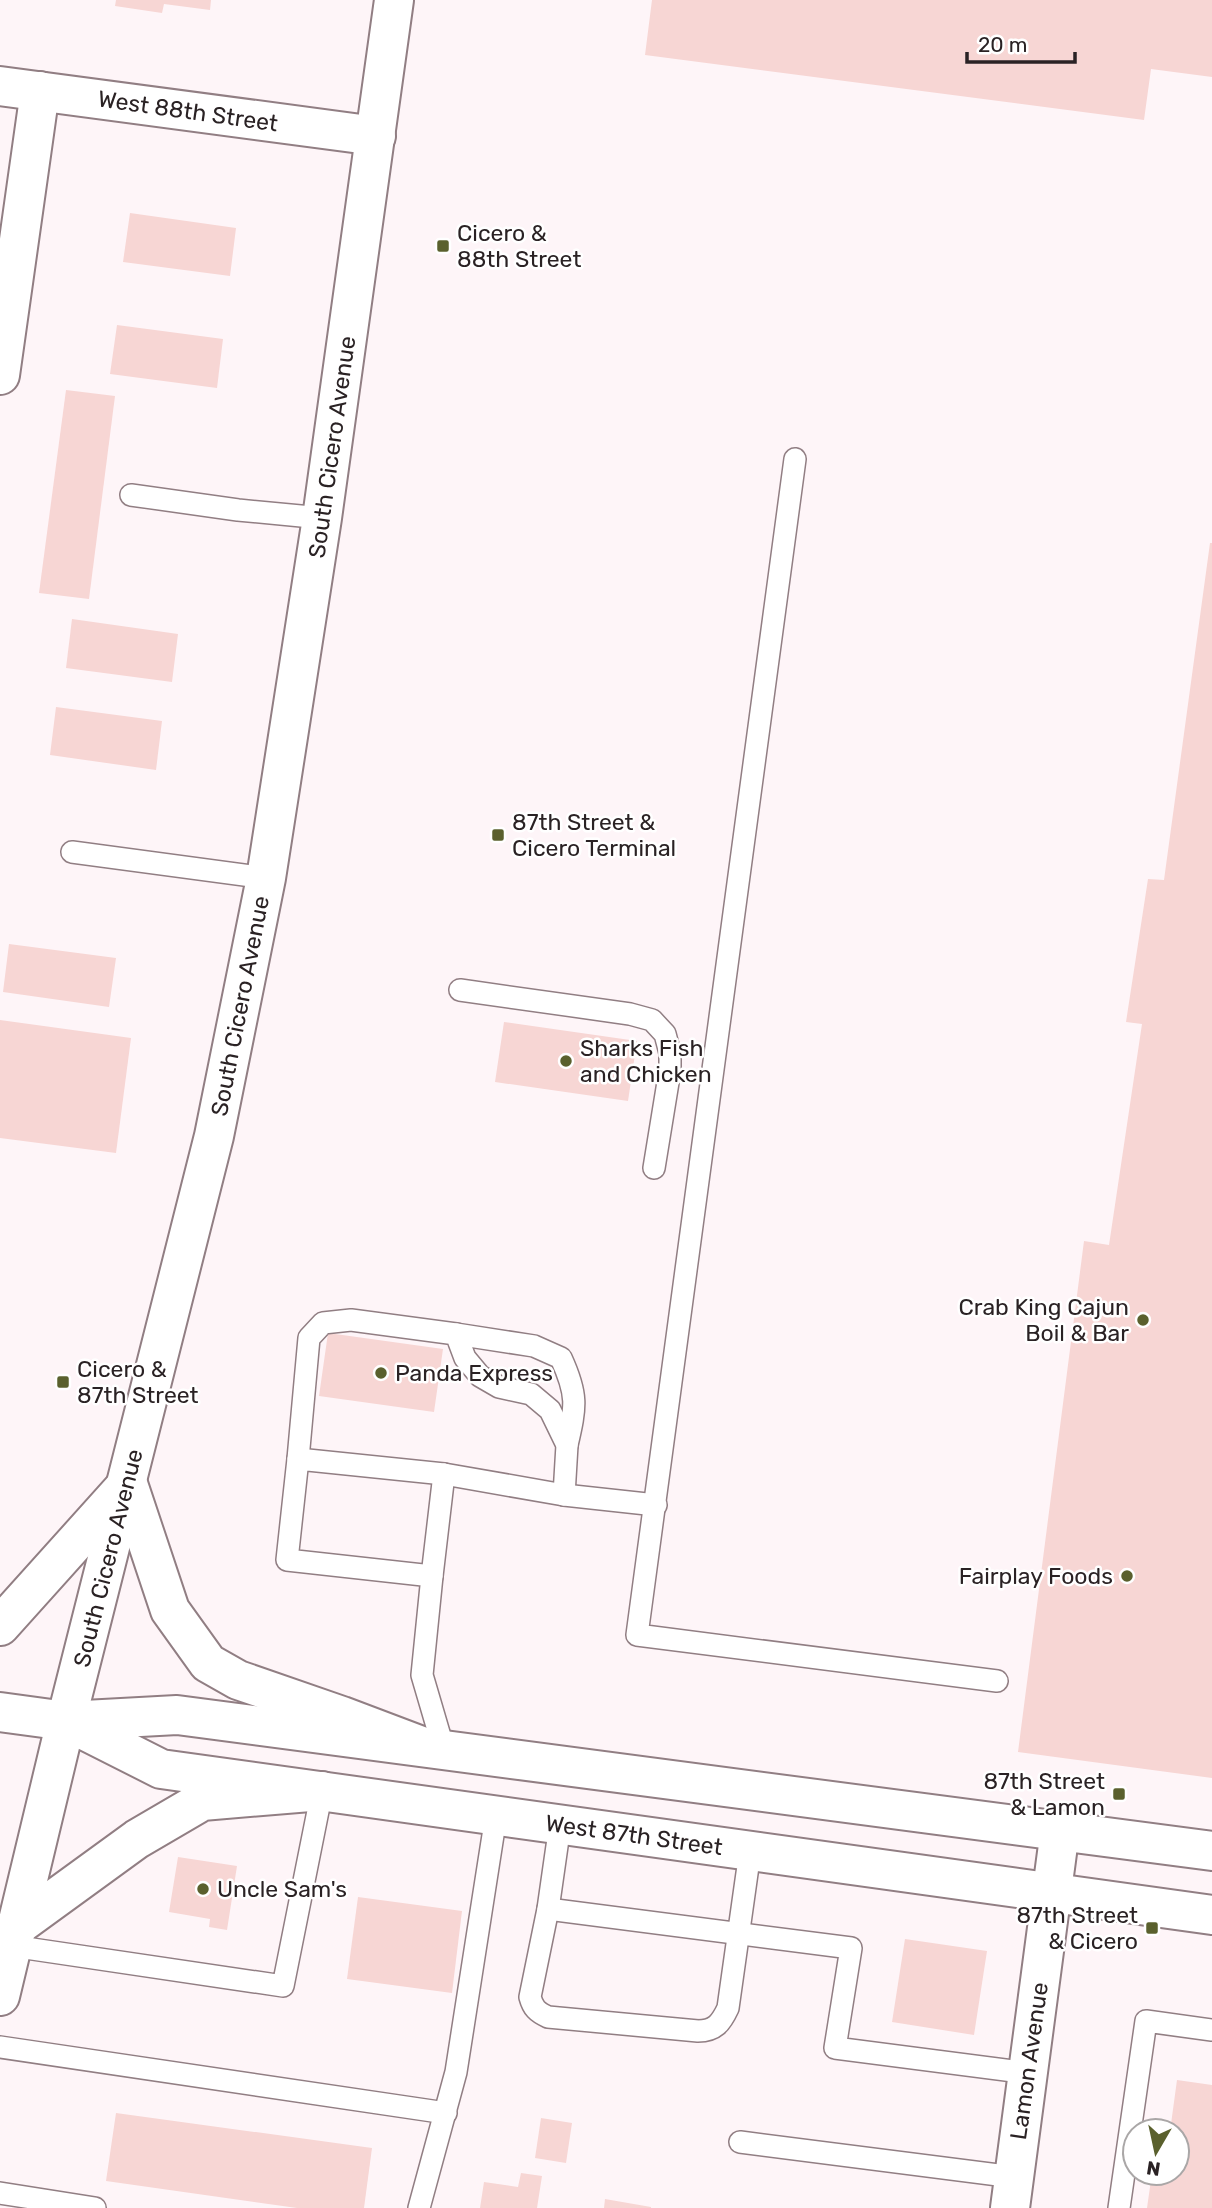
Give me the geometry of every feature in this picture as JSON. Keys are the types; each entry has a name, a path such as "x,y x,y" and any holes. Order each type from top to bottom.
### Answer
{"main road":[{"name":"South Cicero Avenue","path":"0,1996 66,1721 214,1136 266,878 322,518 394,0"},
{"name":"West 88th Street","path":"0,86 376,136"},
{"path":"0,375 40,91"},
{"path":"0,1626 128,1484 170,1610 208,1663 238,1679 434,1749"},
{"name":"West 87th Street","path":"0,1712 66,1721 177,1715 1212,1851"},
{"name":"West 87th Street","path":"66,1721 161,1769 1212,1915"},
{"path":"14,1936 136,1839 202,1801 322,1791"},
{"name":"Lamon Avenue","path":"1012,2192 1060,1830"}],"lane":[{"path":"795,459 637,1635 997,1681"},
{"path":"131,495 322,518"},
{"path":"72,852 266,878"},
{"path":"460,990 630,1014 652,1020 665,1034 670,1053 670,1070 654,1168"},
{"path":"432,1576 287,1560 309,1338 323,1323 351,1320 456,1334 534,1346 561,1358 572,1381 576,1408 567,1445 564,1495"},
{"path":"456,1334 465,1358 480,1376 499,1387 531,1394 550,1410 567,1445"},
{"path":"298,1459 444,1474 564,1495 656,1505"},
{"path":"434,1749 422,1675 444,1474"},
{"path":"14,1936 283,1986 322,1791"},
{"path":"419,2208 456,2072 468,2010 495,1816"},
{"path":"560,1825 548,1909 530,1997 532,2006 538,2013 548,2017 709,2031 723,2020 728,2008 750,1852"},
{"path":"548,1909 738,1936 850,1948 835,2048 1028,2073"},
{"path":"1119,2208 1146,2021 1212,2030"},
{"path":"0,2047 446,2113"},
{"path":"740,2142 1012,2192"},
{"path":"0,2193 95,2208"}],"building":[{"path":"116,0 211,0 210,10 164,4 162,13 115,6"},
{"path":"652,0 1212,0 1212,77 1151,69 1144,120 645,55"},
{"path":"130,213 236,228 230,276 123,262"},
{"path":"117,325 223,339 217,388 110,374"},
{"path":"66,390 115,396 89,599 39,593"},
{"path":"1210,543 1212,1778 1018,1752 1084,1241 1109,1245 1142,1024 1126,1022 1148,879 1164,880"},
{"path":"72,619 178,634 172,682 66,668"},
{"path":"56,707 162,721 156,770 50,755"},
{"path":"9,944 116,958 109,1007 3,992"},
{"path":"0,1020 131,1038 116,1153 0,1138"},
{"name":"Sharks Fish and Chicken","path":"504,1022 637,1041 628,1101 495,1082"},
{"name":"Panda Express","path":"328,1333 443,1349 434,1412 319,1396"},
{"name":"Uncle Sam's","path":"178,1857 237,1866 227,1930 209,1927 210,1919 169,1912"},
{"path":"358,1897 462,1911 452,1993 347,1979"},
{"path":"905,1939 987,1951 974,2035 892,2022"},
{"path":"1177,2080 1212,2085 1212,2208 1147,2208 1150,2187 1191,2187 1191,2117 1172,2117"},
{"path":"116,2113 372,2148 364,2208 297,2208 106,2181"},
{"path":"541,2118 572,2123 566,2163 535,2158"},
{"path":"521,2173 542,2176 537,2208 480,2208 484,2182 518,2187"},
{"path":"605,2199 651,2207 651,2208 604,2208"}],"place":[{"name":"Cicero & 88th Street","path":"443,246"},
{"name":"87th Street & Cicero Terminal","path":"498,835"},
{"name":"Sharks Fish and Chicken","path":"566,1061"},
{"name":"Crab King Cajun Boil & Bar","path":"1143,1320"},
{"name":"Panda Express","path":"381,1373"},
{"name":"Cicero & 87th Street","path":"63,1382"},
{"name":"Fairplay Foods","path":"1127,1576"},
{"name":"87th Street & Lamon","path":"1119,1794"},
{"name":"Uncle Sam's","path":"203,1889"},
{"name":"87th Street & Cicero","path":"1152,1928"}]}
